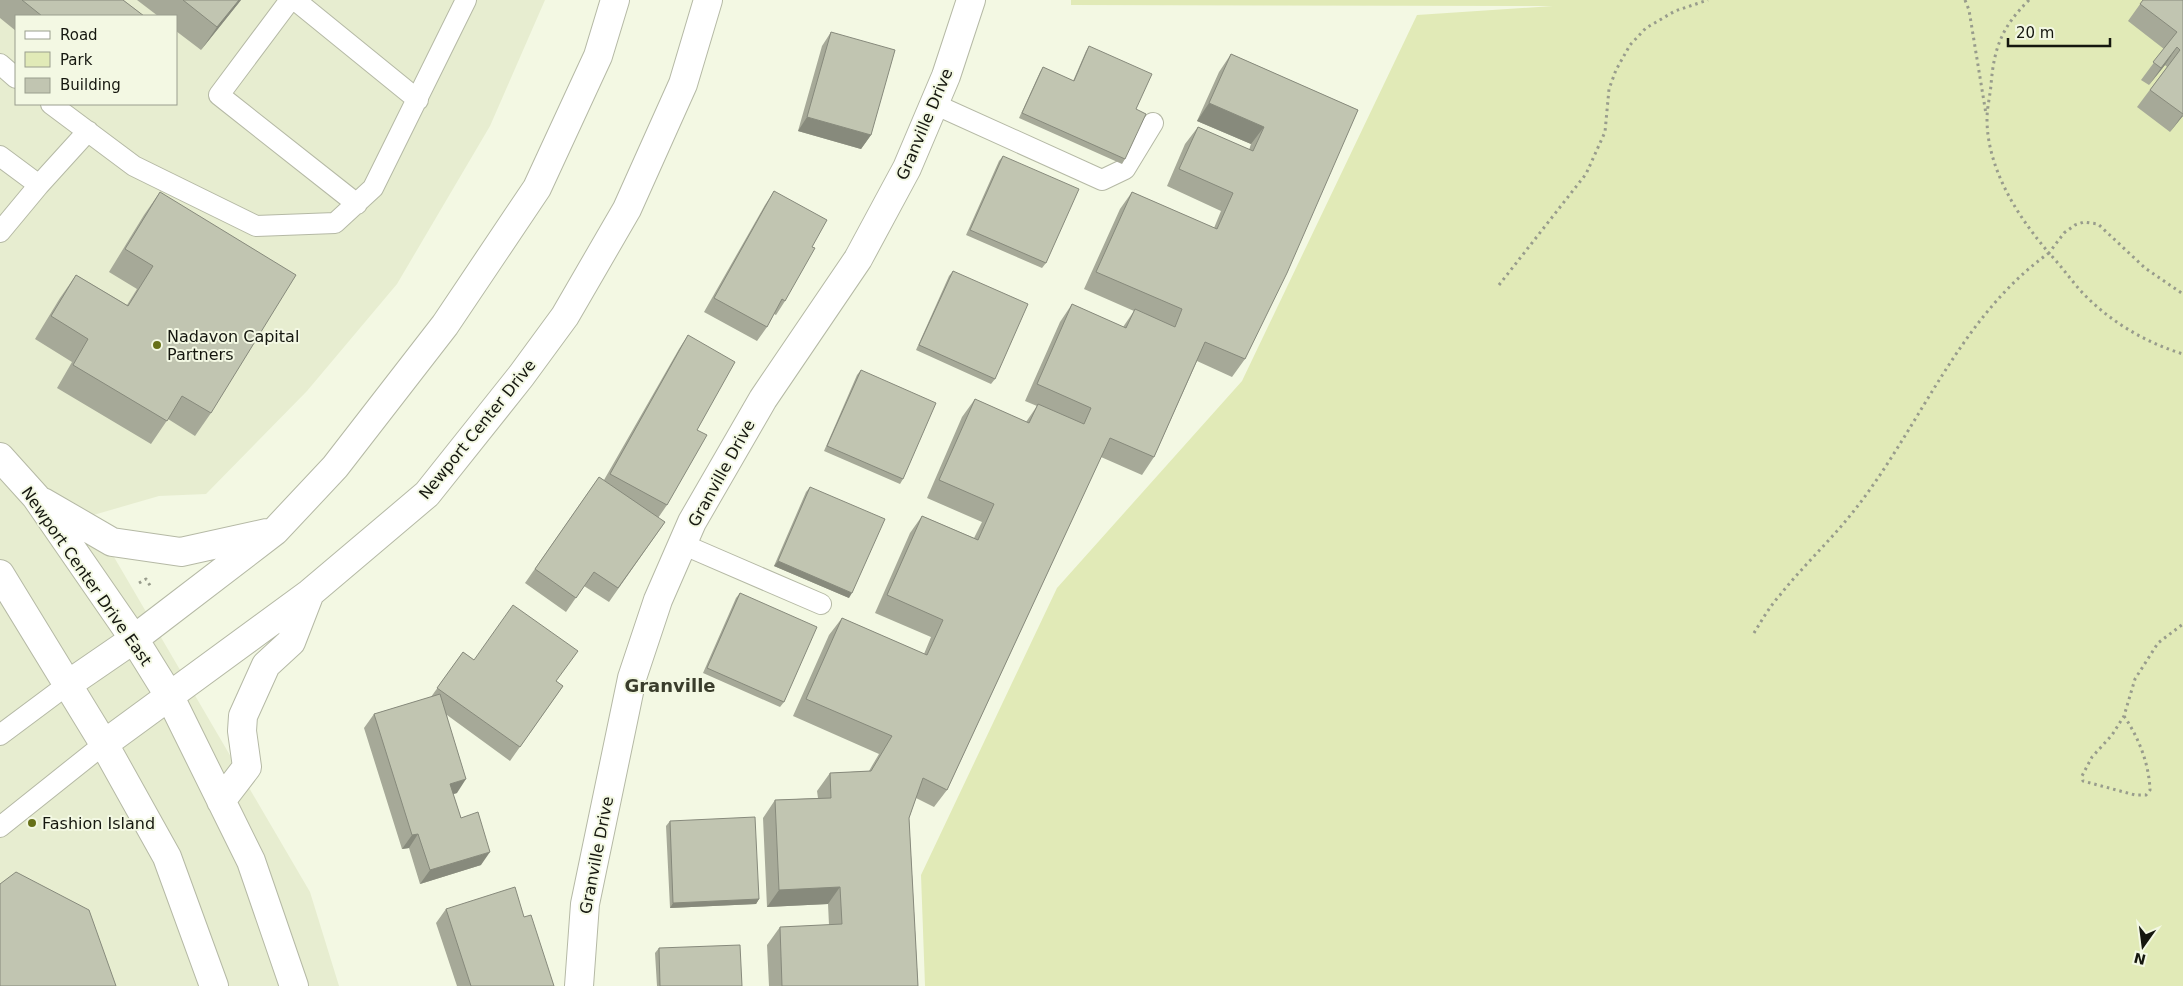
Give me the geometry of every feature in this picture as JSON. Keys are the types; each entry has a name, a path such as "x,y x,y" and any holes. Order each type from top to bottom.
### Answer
{"main road":[{"path":"67,685 134,639 275,531 336,467 445,325 537,188 598,56 616,0"},
{"name":"Newport Center Drive","path":"104,744 310,593 428,494 521,376 565,316 627,209 683,84 708,0"},
{"name":"Granville Drive","path":"580,986 585,904 632,678 658,600 692,522 763,399 858,258 907,168 946,76 971,0"},
{"name":"Newport Center Drive East","path":"0,457 36,498 134,639 170,697 250,861 294,986"},
{"path":"36,498 112,542 181,552 275,531"},
{"path":"0,574 104,744 167,858 214,986"},
{"path":"220,801 247,767 242,731 243,716 266,665 291,642 310,593"}],"lane":[{"path":"290,0 220,95 357,204"},
{"path":"295,0 418,100"},
{"path":"52,105 134,166 256,226 335,223 373,188 466,0"},
{"path":"0,64 15,77"},
{"path":"934,104 1102,180 1125,168 1152,123"},
{"path":"0,232 88,131"},
{"path":"0,156 39,185"},
{"path":"682,544 821,604"},
{"path":"0,735 67,685"},
{"path":"0,827 104,744"}],"path":[{"path":"1499,285 1586,174 1605,132 1609,89 1616,70 1630,45 1646,28 1675,11 1708,0"},
{"path":"1965,0 1969,10 1990,144 2005,188 2017,210 2079,289 2127,329 2145,340 2183,354"},
{"path":"1987,120 1993,58 2001,36 2012,19 2030,0"},
{"path":"1754,633 1778,596 1853,512 1895,451 1956,354 1982,320 2026,269 2049,253 2064,233 2084,222 2098,224 2145,268 2183,294"},
{"path":"2124,716 2136,734 2147,768 2150,790 2146,795 2135,795 2083,781 2082,776 2092,757 2112,735 2124,716 2135,678 2158,643 2183,624"}],"shaded area":[{"path":"0,0 545,0 490,126 397,284 307,391 206,494 159,496 90,516 310,892 339,986 0,986"}],"green space":[{"path":"1071,0 2183,0 2183,986 925,986 921,875 1057,588 1242,381 1417,15 1553,6 1071,5"}],"building":[{"path":"22,0 123,0 143,15 41,15"},
{"path":"183,0 239,0 217,27"},
{"path":"2143,0 2183,0 2183,114 2150,90 2180,50 2177,47 2161,68 2153,62 2177,32 2140,4"},
{"path":"831,32 895,50 871,135 807,117"},
{"path":"1089,46 1152,74 1136,109 1146,114 1125,159 1022,113 1043,67 1074,81"},
{"path":"1231,54 1358,110 1287,273 1245,359 1205,342 1154,457 1110,438 947,790 923,778 909,818 918,986 782,986 780,927 842,924 840,887 779,890 775,800 831,798 830,773 871,771 892,736 806,699 842,618 927,655 943,620 887,595 922,516 978,540 994,504 939,480 975,399 1029,423 1038,404 1084,424 1091,408 1037,384 1072,304 1126,328 1135,309 1175,327 1182,309 1096,272 1132,192 1217,229 1233,193 1179,169 1198,127 1253,151 1264,127 1209,103"},
{"path":"1003,156 1079,189 1046,263 970,230"},
{"path":"774,191 827,220 812,247 815,248 785,301 782,299 767,327 714,298"},
{"path":"160,192 296,275 211,413 182,396 167,421 73,365 88,339 51,316 76,275 128,306 153,266 125,249"},
{"path":"953,271 1028,304 995,379 919,345"},
{"path":"688,335 735,362 697,430 707,435 667,505 610,474"},
{"path":"861,370 936,403 903,479 827,446"},
{"path":"599,477 665,522 618,588 594,572 576,598 535,569"},
{"path":"810,487 885,519 852,593 778,561"},
{"path":"740,593 817,627 784,702 707,668"},
{"path":"513,605 578,651 556,681 563,686 520,747 437,688 463,652 474,660"},
{"path":"440,694 466,779 450,784 461,818 478,812 490,852 430,870 418,834 412,835 374,714"},
{"path":"755,817 759,899 673,903 670,821"},
{"path":"16,872 89,910 116,986 0,986 0,884"},
{"path":"515,887 524,917 531,915 554,986 471,986 446,909"},
{"path":"740,945 742,986 660,986 659,948"}],"place":[{"name":"Nadavon Capital Partners","path":"157,345"},
{"name":"Fashion Island","path":"32,823"}],"district":[{"name":"Granville","path":"670,686"}]}
